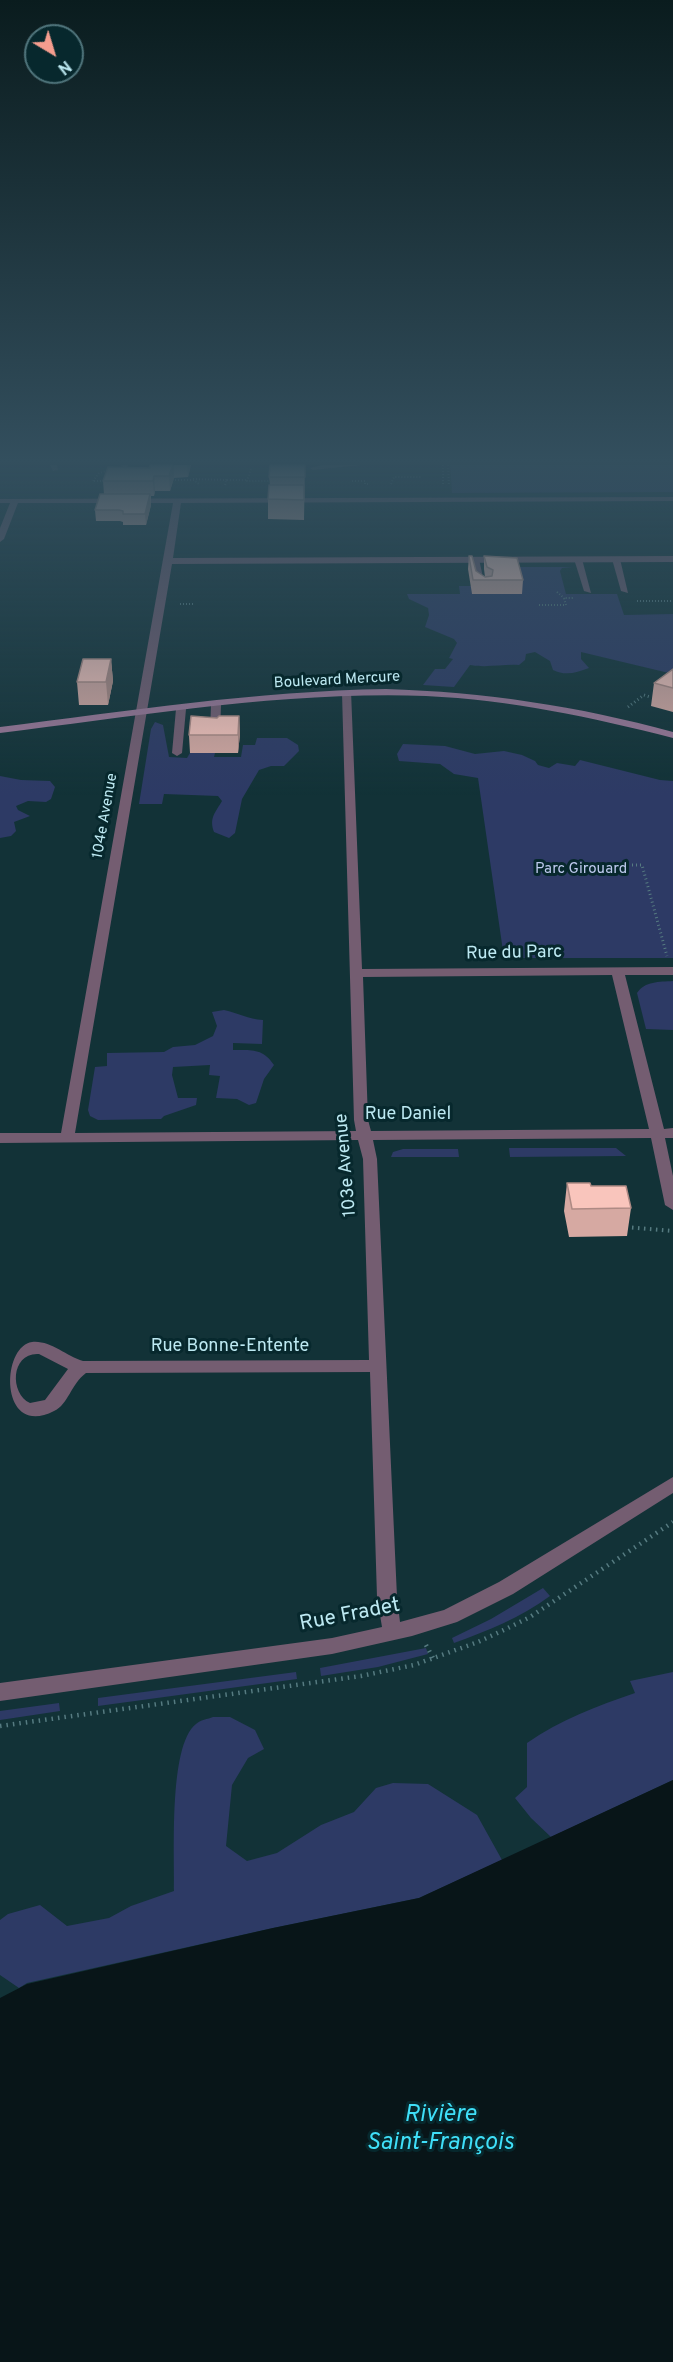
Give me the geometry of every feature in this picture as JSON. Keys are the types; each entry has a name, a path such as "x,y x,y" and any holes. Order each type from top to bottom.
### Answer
{"street":[{"name":"104e Avenue","path":"67,1138 165,575"},
{"name":"Boulevard Mercure","path":"0,730 216,705 347,693 433,694 517,701 602,716 673,735"},
{"name":"103e Avenue","path":"347,693 361,1120 369,1159 387,1605 393,1633"},
{"name":"Rue du Parc","path":"356,973 617,971 671,965"},
{"path":"617,971 665,1134 673,1205"},
{"name":"Rue Daniel","path":"0,1138 665,1134"},
{"name":"Rue Bonne-Entente","path":"83,1367 69,1377 57,1400 41,1409 22,1408 15,1403 7,1388 12,1357 24,1349 40,1348 75,1366 83,1367 376,1366"},
{"name":"Rue Fradet","path":"0,1692 332,1646 393,1633 450,1616 488,1597 673,1485"}],"lane":[{"path":"478,575 480,583 487,586"},
{"path":"583,575 588,591"},
{"path":"621,575 625,591"},
{"path":"181,709 191,725 215,729 216,705"},
{"path":"177,753 191,725"}],"path":[{"path":"557,592 564,597"},
{"path":"628,601 673,601"},
{"path":"180,604 194,604"},
{"path":"566,605 568,610"},
{"path":"622,712 644,695 650,697"},
{"path":"632,865 642,865 671,965"},
{"path":"625,1227 673,1231"}],"green space":[{"path":"505,575 561,575 566,594 617,594 624,615 673,614 673,674 581,652 581,659 589,668 562,673 553,670 550,661 535,652 526,654 525,660 519,665 470,665 454,687 423,685 435,669 445,669 453,659 449,658 457,643 454,639 425,627 429,615 428,608 409,599 407,594 460,594 459,586 471,586 472,594 522,594"},
{"path":"155,722 163,725 169,757 187,758 190,753 215,753 214,757 241,757 243,745 255,745 257,738 287,738 298,745 299,751 284,766 271,766 259,770 242,799 235,833 229,838 214,832 213,816 222,801 218,796 164,794 162,804 139,804 151,729"},
{"name":"Parc Girouard","path":"403,744 445,746 475,754 504,751 522,755 535,761 538,765 549,768 557,763 575,766 580,760 660,780 673,781 673,958 504,958 478,778 454,774 440,764 399,761 397,754"},
{"path":"0,776 21,780 50,781 55,787 51,799 46,802 28,801 16,806 18,810 30,816 14,822 16,831 11,836 0,838"},
{"path":"673,981 673,1030 646,1029 637,993 648,984"},
{"path":"224,1010 263,1020 262,1044 233,1043 233,1050 251,1050 261,1053 274,1065 264,1079 256,1103 249,1105 237,1099 216,1098 220,1076 209,1075 210,1065 173,1067 172,1075 178,1098 197,1098 196,1105 161,1119 98,1120 90,1116 88,1110 95,1067 107,1066 107,1053 164,1052 173,1047 195,1045 213,1036 217,1026 212,1012"},
{"path":"509,1148 616,1148 626,1156 510,1157"},
{"path":"403,1149 458,1149 459,1157 391,1157 393,1152"},
{"path":"543,1588 550,1596 528,1611 454,1643 452,1638 491,1619"},
{"path":"426,1648 428,1654 378,1667 321,1676 320,1668"},
{"path":"296,1672 297,1679 98,1706 98,1698"},
{"path":"673,1672 673,1780 551,1837 531,1818 515,1798 527,1787 527,1743 579,1714 635,1693 630,1681"},
{"path":"59,1703 60,1711 0,1720 0,1711"},
{"path":"213,1717 230,1717 255,1730 264,1749 248,1758 232,1785 226,1846 247,1861 277,1853 321,1825 354,1812 376,1788 393,1783 428,1784 477,1815 502,1860 419,1898 27,1983 19,1988 0,1975 0,1920 8,1914 40,1905 67,1926 109,1918 131,1906 174,1891 175,1803 181,1754 187,1736 196,1724"}],"water":[{"name":"Rivière Saint-François","path":"673,1780 673,2362 0,2362 0,1998 27,1984 273,1928 419,1898"}],"building":[{"path":"472,575 522,575 523,580 473,580"},
{"path":"83,659 111,659 106,682 77,682"},
{"path":"673,669 673,688 654,683"},
{"path":"191,716 217,718 219,716 239,716 238,735 189,735"},
{"path":"567,1183 626,1186 631,1208 572,1209"}]}
